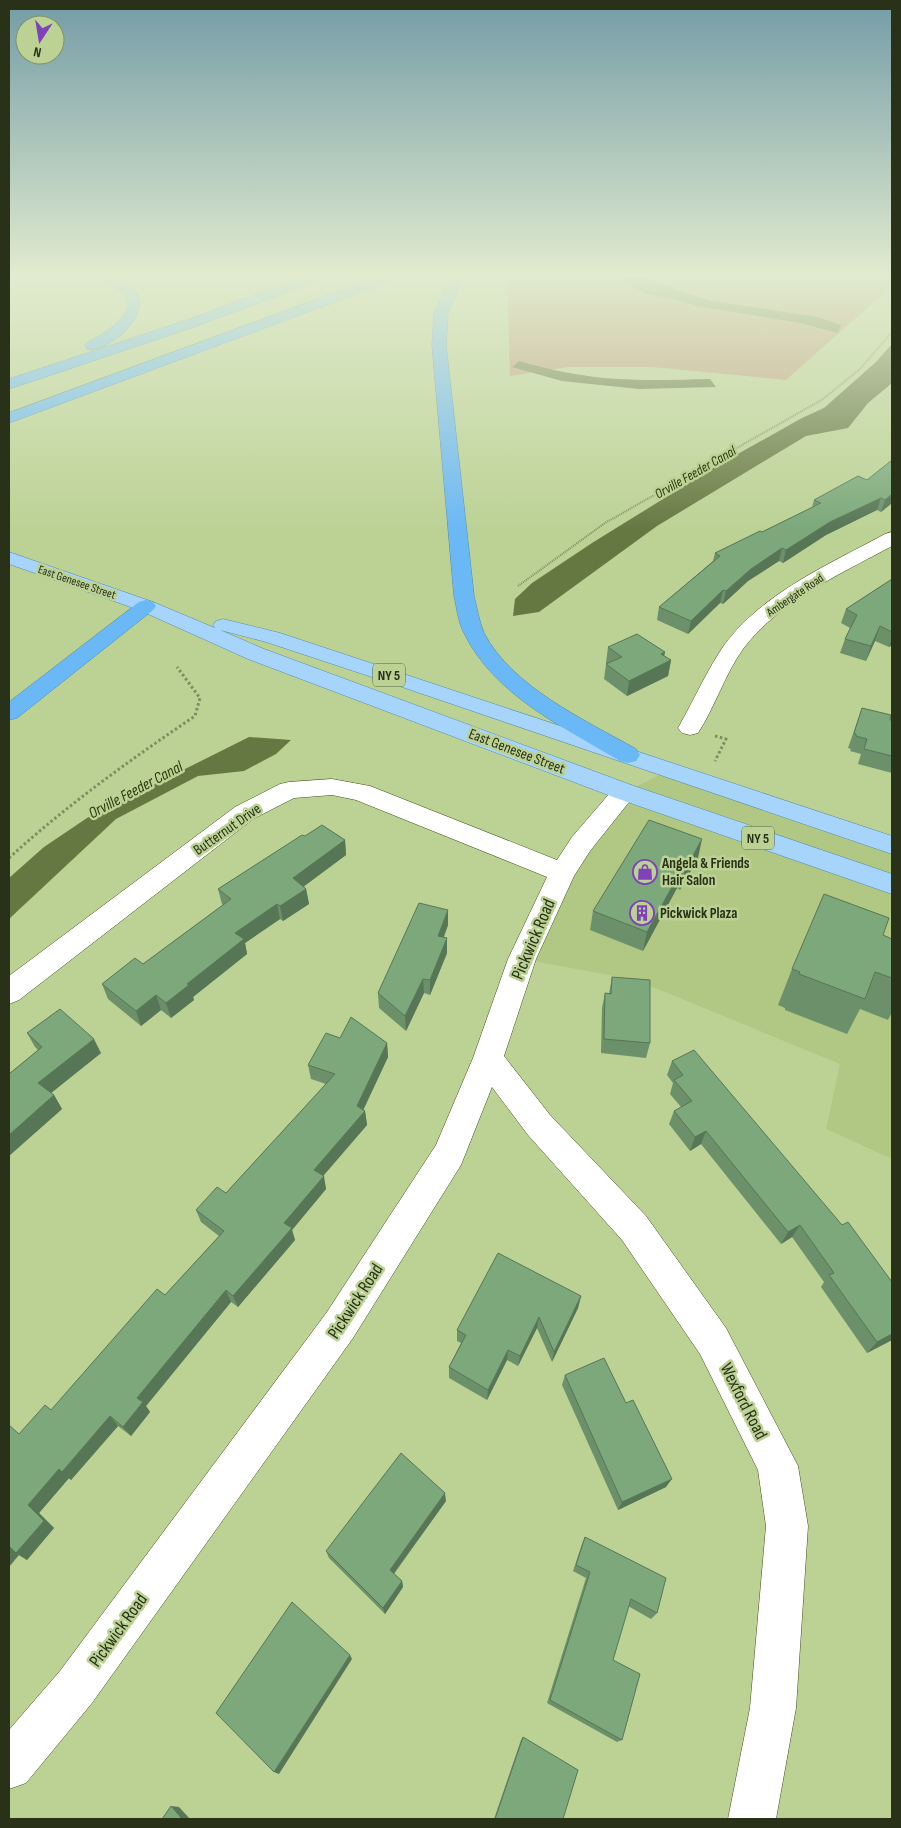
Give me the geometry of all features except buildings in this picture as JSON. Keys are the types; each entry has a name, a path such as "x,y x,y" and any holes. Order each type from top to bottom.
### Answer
{"highway":[{"path":"38,374 67,359"},
{"path":"9,384 81,359"},
{"path":"9,418 167,359"},
{"path":"440,359 464,596 473,632 491,662 536,700 628,756"},
{"path":"9,713 146,606"}],"main road":[{"name":"East Genesee Street","path":"9,558 146,606 256,654 625,792 892,884"},
{"name":"East Genesee Street","path":"146,606 273,637 892,845"},
{"path":"625,792 669,770"}],"street":[{"name":"Ambergate Road","path":"690,728 734,647 767,612 819,578 892,538"},
{"name":"Butternut Drive","path":"9,992 244,813 289,790 332,787 361,792 562,872"},
{"name":"Pickwick Road","path":"9,1766 76,1687 340,1325 449,1154 488,1058 522,959 562,872 581,844 625,792"},
{"name":"Wexford Road","path":"488,1058 539,1125 634,1228 713,1341 778,1466 787,1526 773,1708 752,1819"}],"path":[{"path":"518,586 605,523 785,419 817,405 852,377 868,359"},
{"path":"9,858 33,836 142,751 195,716 200,698 177,666"},
{"path":"690,728 726,739 704,782"}],"shaded area":[{"path":"510,359 809,359 786,380 652,367 569,367 510,376"},
{"path":"878,359 892,359 892,383 868,403 848,428 806,436 657,526 539,612 513,616 515,599 532,583 592,543 718,465 802,418 824,408"},
{"path":"519,361 592,377 642,380 710,379 716,387 639,389 562,381 512,367"},
{"path":"249,737 291,740 276,754 244,771 198,776 116,819 9,919 9,878 44,847 87,818"},
{"path":"669,770 892,845 892,1159 826,1129 840,1064 636,980 522,959 625,792"}],"place":[{"name":"Angela & Friends Hair Salon","path":"645,872"},
{"name":"Pickwick Plaza","path":"642,913"}],"water label":[{"name":"Orville Feeder Canal","path":"695,472"},
{"name":"Orville Feeder Canal","path":"135,789"}]}
